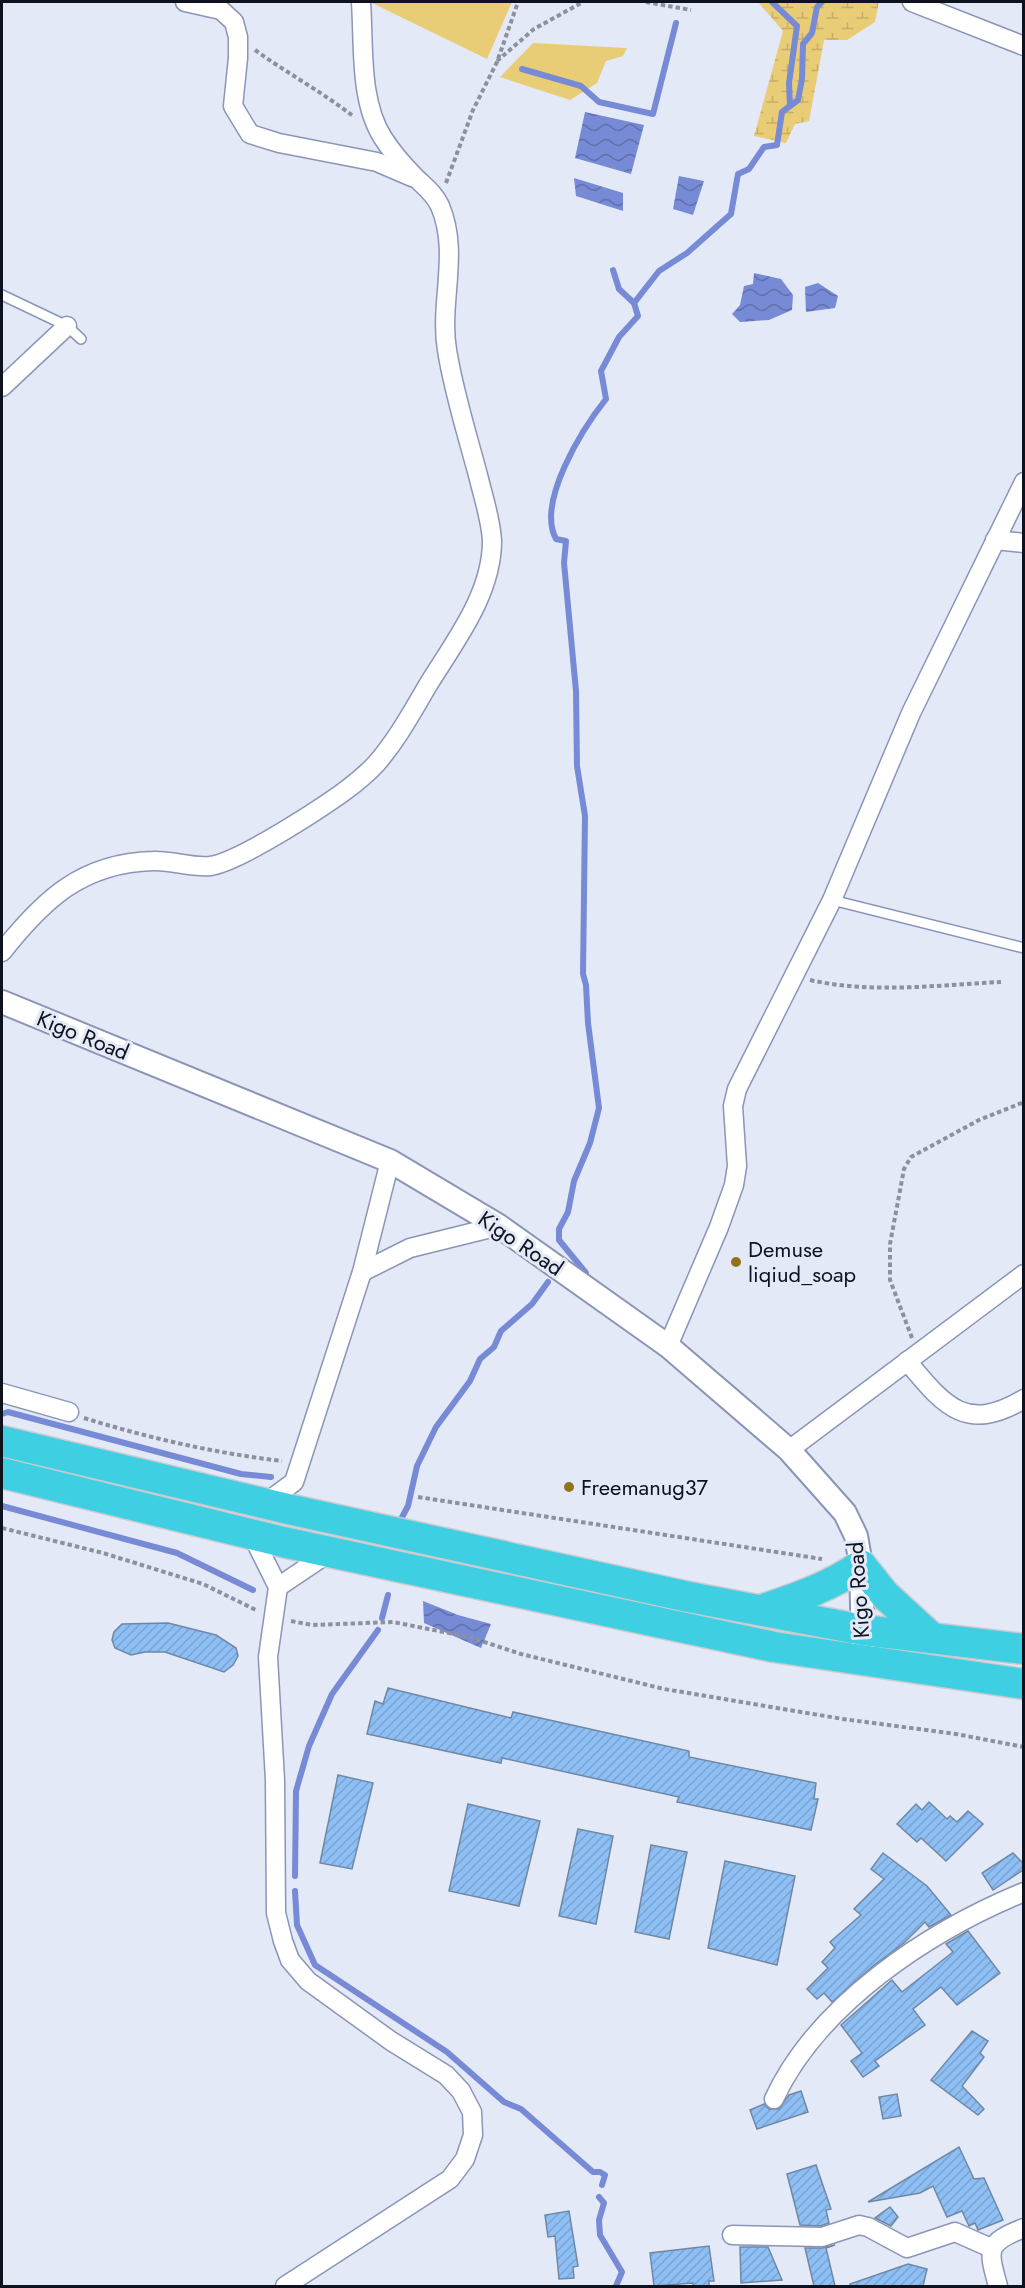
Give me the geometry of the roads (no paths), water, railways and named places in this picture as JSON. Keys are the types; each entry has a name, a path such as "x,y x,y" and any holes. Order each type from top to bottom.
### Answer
{"highway":[{"path":"2,1441 264,1504 760,1611 863,1630 1023,1649"},
{"path":"2,1473 252,1535 774,1647 1023,1684"},
{"path":"760,1611 814,1591 861,1565 885,1595 932,1638"}],"street":[{"path":"185,2 221,10 234,22 238,37 233,106 250,134 279,143 377,162 416,178"},
{"path":"2,952 27,920 65,886 82,876 131,862 158,861 198,866 221,863 296,823 341,795 359,781 392,744 473,611 490,563 492,541 490,523 447,349 450,263 440,207 432,192 416,178 381,135 369,104 361,2"},
{"path":"912,2 1023,46"},
{"path":"2,387 67,326"},
{"path":"668,1346 735,1185 737,1166 733,1106 737,1089 832,900 911,713 1023,482"},
{"path":"995,540 1023,543"},
{"name":"Kigo Road","path":"2,1002 390,1161 499,1226 668,1346 789,1449 845,1513 856,1536 861,1565 862,1660"},
{"path":"264,1504 294,1482 362,1272 390,1161"},
{"path":"362,1272 410,1248 499,1226"},
{"path":"789,1449 1023,1274"},
{"path":"913,1357 948,1406 970,1416 996,1413 1023,1399"},
{"path":"2,1393 69,1412"},
{"path":"294,1482 309,1514"},
{"path":"252,1535 278,1587 268,1657 275,1780 276,1913 290,1960 308,1981 391,2040 446,2075 461,2091 472,2112 474,2135 465,2159 450,2179 285,2286"},
{"path":"278,1587 330,1552"},
{"path":"774,2099 790,2069 811,2040 875,1980 932,1938 989,1905 1023,1892"},
{"path":"732,2235 822,2237 859,2225 868,2227 907,2248 955,2232 991,2248"},
{"path":"998,2286 990,2257 991,2248 998,2241 1023,2228"}],"lane":[{"path":"2,295 67,326 81,339"},
{"path":"832,900 1023,948"}],"water":[{"path":"585,112 644,125 631,174 575,158"},
{"path":"679,176 704,181 693,215 673,209"},
{"path":"574,178 623,193 623,211 576,196"},
{"path":"754,273 781,279 793,295 792,310 769,320 740,322 732,314 740,305 744,286 753,284"},
{"path":"818,283 838,296 835,308 806,312 805,287"},
{"path":"423,1601 458,1615 491,1624 481,1648 424,1623"}],"waterway":[{"path":"772,2 797,26 789,83 790,106"},
{"path":"634,303 659,271 687,253 731,214 738,174 749,169 764,147 777,145 782,112 798,100 802,79 803,44 812,33 817,7 822,2"},
{"path":"522,69 581,86 599,102 653,114 676,23"},
{"path":"583,1279 586,1273 559,1240 559,1229 568,1212 574,1181 590,1143 599,1108 583,974 585,816 577,766 576,691 564,563 566,541 556,539 551,524 552,506 565,466 586,428 606,399 601,371 619,337 638,316 634,303 619,289 613,270"},
{"path":"400,1521 408,1506 417,1466 436,1427 470,1381 480,1359 494,1347 501,1331 532,1304 548,1282"},
{"path":"2,1414 8,1412 241,1474 271,1477"},
{"path":"2,1506 177,1553 253,1590"},
{"path":"382,1618 388,1595"},
{"path":"295,1876 296,1791 309,1746 332,1694 378,1630"},
{"path":"295,1891 297,1925 315,1965 447,2052 504,2102 521,2109 593,2172 605,2175 602,2185"},
{"path":"599,2197 604,2203 599,2220 600,2235 622,2272 616,2286"}],"place":[{"name":"Demuse liqiud_soap","path":"736,1262"},
{"name":"Freemanug37","path":"569,1487"}]}
